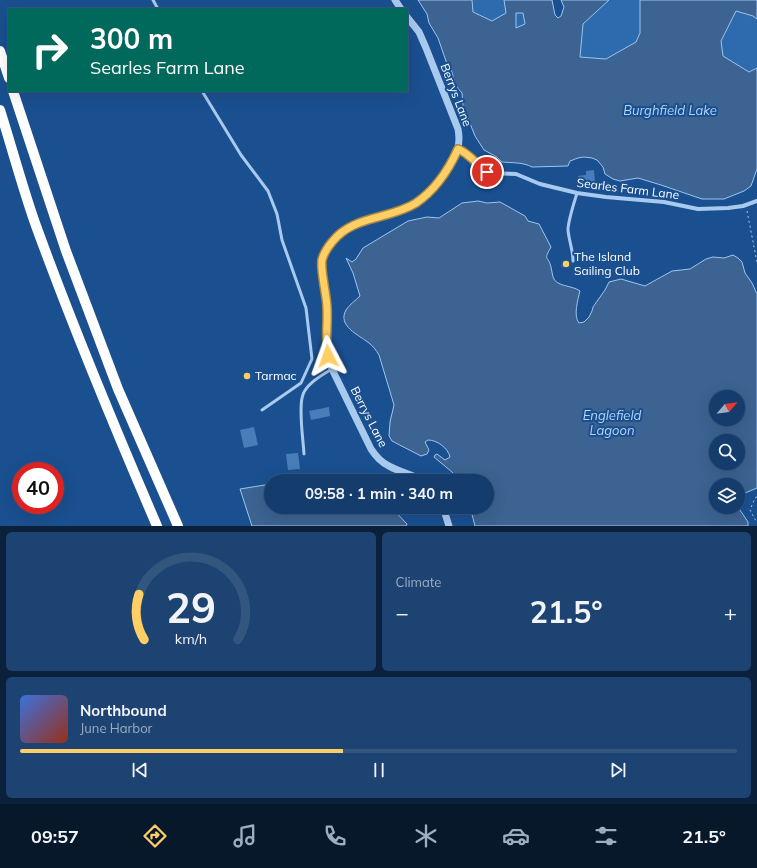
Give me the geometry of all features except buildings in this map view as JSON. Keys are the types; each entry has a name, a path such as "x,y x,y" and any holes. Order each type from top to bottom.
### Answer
{"highway":[{"path":"0,51 8,75"},
{"path":"13,92 68,258 118,388 178,526"},
{"path":"0,110 35,221 68,310 102,397 157,526"}],"street":[{"name":"Berrys Lane","path":"408,18 419,32 458,129 460,140 458,149 444,174 430,191 415,203 394,212 359,222 345,229 335,238 325,251 322,262 328,310 326,344 332,369 371,449 379,460 392,468 408,474"},
{"name":"Searles Farm Lane","path":"458,149 465,152 478,166 487,172 516,174 540,184 577,193 606,198 664,202 698,209 743,206 757,201"},
{"path":"446,514 450,526"}],"lane":[{"path":"203,92 241,155 268,192 277,214 282,240 306,308 312,359 301,383 262,410"},
{"path":"573,261 573,251 568,223 577,193"},
{"path":"304,454 301,411 302,397 308,388 332,369"}],"path":[{"path":"743,206 746,209 757,262"},
{"path":"757,497 755,498 750,510 757,523"}],"shaded area":[{"path":"472,0 504,0 506,13 492,22 473,12"},
{"path":"609,0 640,0 640,33 636,42 606,59 580,57 583,24"},
{"path":"736,11 753,16 757,19 757,68 749,72 722,56 721,41"},
{"path":"516,13 523,13 525,24 516,28"}],"water":[{"name":"Burghfield Lake","path":"418,0 472,0 473,12 492,21 506,13 504,0 552,0 555,15 558,18 561,16 564,7 561,0 609,0 583,24 580,57 606,59 636,42 640,33 640,0 757,0 757,19 753,16 736,11 721,41 723,56 749,72 757,68 757,169 751,186 744,191 724,199 702,199 638,178 620,181 613,179 605,174 603,167 597,160 592,158 578,158 570,161 568,166 532,167 521,163 502,162 497,157 484,150 475,136 463,106 462,93 455,85 452,72 447,64 438,38 429,23 427,14","holes":["516,13 523,13 525,24 516,28"]},
{"name":"Englefield Lagoon","path":"478,201 487,203 500,202 525,216 528,221 539,224 551,247 547,254 547,258 550,263 553,277 557,283 580,291 576,312 579,323 584,322 589,317 593,307 609,282 621,279 645,286 672,271 690,269 706,259 713,257 724,258 733,255 738,258 742,262 745,273 757,294 757,488 745,493 745,478 709,478 709,514 743,514 748,522 748,526 475,526 472,514 494,514 494,474 454,474 434,457 437,454 445,460 450,457 445,448 435,441 428,440 425,442 429,450 427,454 421,456 392,441 389,436 390,422 394,405 379,355 370,344 350,330 344,321 346,310 360,296 353,273 346,258 352,262 356,259 363,248 408,221 427,217 439,218 462,203"},
{"path":"264,485 264,514 398,514 407,524 406,526 252,526 240,489"}],"place":[{"name":"The Island Sailing Club","path":"566,264"},
{"name":"Tarmac","path":"247,376"}],"route":[{"path":"328,356 326,344 328,310 322,262 325,251 335,238 345,229 359,222 394,212 415,203 430,191 444,174 458,149 465,152 478,166 487,172"}]}
